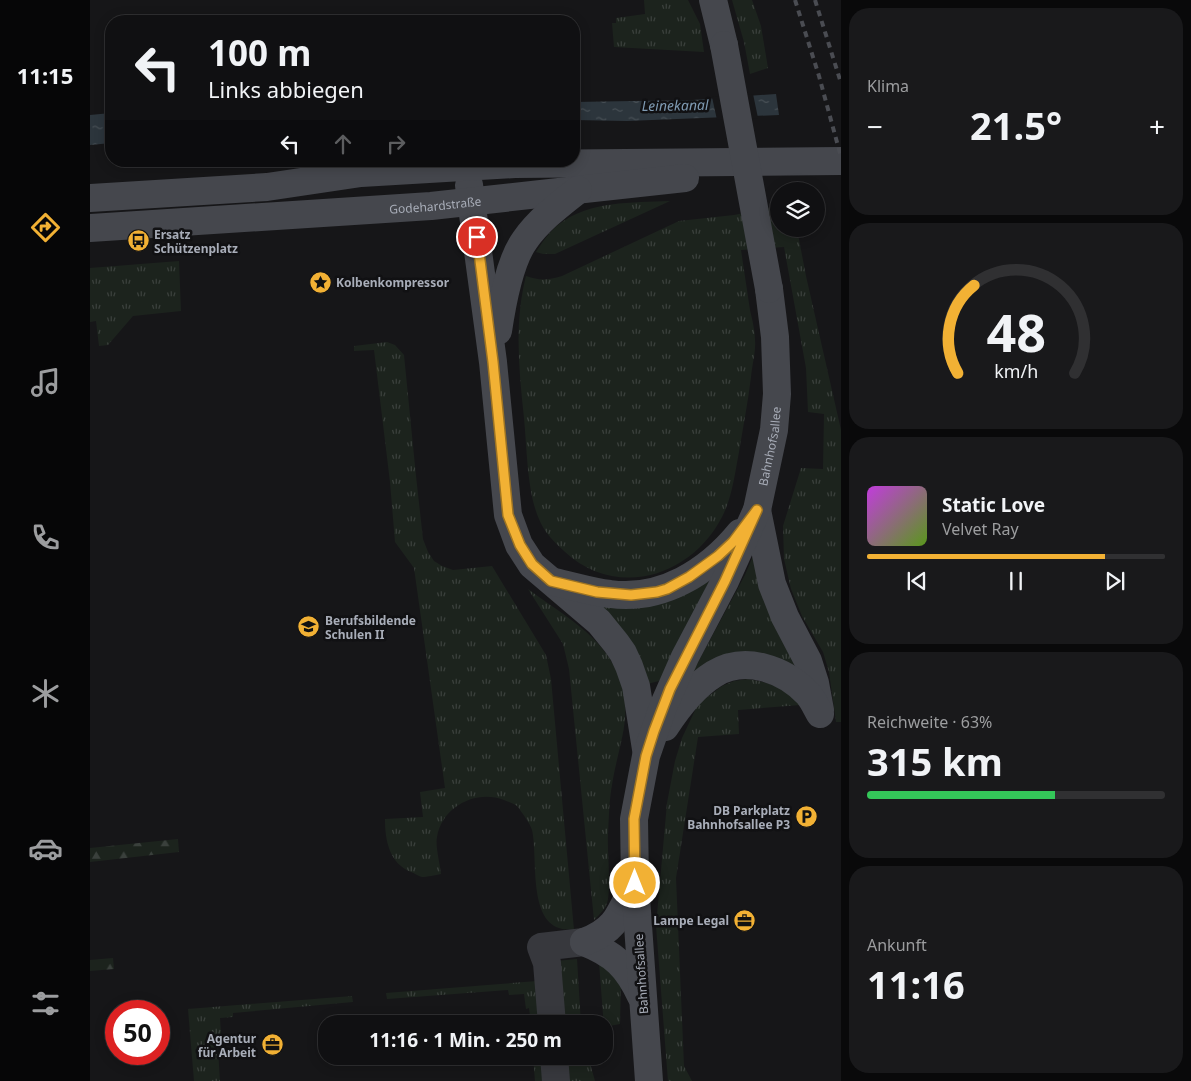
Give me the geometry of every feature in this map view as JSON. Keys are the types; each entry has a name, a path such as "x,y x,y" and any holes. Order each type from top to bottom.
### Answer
{"main road":[{"name":"Bahnhofsallee","path":"649,1081 635,883 634,819 646,756 670,689 725,581 757,510 774,430 777,394 775,337 768,289 724,45 713,0"},
{"name":"Godehardstraße","path":"580,164 841,161"},
{"name":"Godehardstraße","path":"90,228 472,202 732,172 778,162"},
{"name":"Godehardstraße","path":"90,198 267,187 361,174 454,167"},
{"path":"467,167 493,362 508,515 513,531 525,555 532,564 599,622 623,653 636,686 646,756"},
{"path":"493,362 504,293 523,241 550,211 578,190"},
{"path":"551,581 597,592 620,595 644,594 667,589 689,577 718,556 733,542 757,510"},
{"path":"646,756 674,714 691,693 714,674 731,667 748,665 775,672 808,694 820,714 818,695 810,666 785,617 772,584 757,510"},
{"path":"584,942 599,937 618,918 635,883"},
{"path":"584,942 600,948 620,962 628,971 643,1001"}],"street":[{"path":"551,1015 547,963 541,947 584,942"},
{"path":"555,1065 556,1081"}],"green space":[{"path":"644,0 688,0 700,24 704,52 614,47 612,23 616,23 616,18 645,14"},
{"path":"732,0 752,0 761,26 768,68 750,74 744,42"},
{"path":"670,201 555,254 536,252 558,225 584,211 612,204"},
{"path":"770,208 770,237 799,237 841,430 841,722 836,722 829,672 823,652 802,616 791,589 784,559 783,526 801,468 823,469 824,414 808,412 806,368 784,247 741,250 755,336 747,405 731,494 722,517 708,538 692,555 672,567 651,575 629,578 606,575 584,566 560,548 539,519 532,496 528,470 519,347 520,311 526,276 544,279 562,276 679,221 734,215"},
{"path":"179,261 181,311 133,316 108,345 99,346 96,321 90,322 90,268"},
{"path":"387,342 395,345 404,355 423,539 428,552 434,561 453,570 492,566 546,655 551,679 574,930 559,928 549,922 543,912 538,899 536,885 532,830 518,807 512,803 494,797 483,797 462,803 453,809 440,826 437,837 441,874 422,877 404,868 393,857 387,843 385,819 423,817 420,792 445,788 414,568 395,542 390,482 374,350 354,351 354,346"},
{"path":"755,551 806,664 793,672 694,672 745,575"},
{"path":"700,575 709,582 659,681 643,685 579,589"},
{"path":"528,589 591,636 611,660 623,689 625,703 624,730 610,803 608,899 605,908 594,920 569,669 563,644"},
{"path":"748,679 763,682 783,690 800,705 738,710 739,734 698,737 676,878 684,1066 692,1081 668,1081 656,926 667,803 675,761 682,738 698,704 722,686 734,681"},
{"path":"178,839 179,852 90,862 90,848"},
{"path":"113,958 114,969 90,971 90,960"},
{"path":"577,959 580,1015 560,1015 556,961"},
{"path":"599,963 604,964 621,985 620,1024 613,1025 613,1015 603,1015"},
{"path":"537,981 540,1015 530,1015 529,1008 526,1009 524,994 509,995 508,990 387,999 386,993"},
{"path":"352,996 353,1002 233,1013 233,1017 220,1018 221,1034 217,1034 220,1081 194,1081 188,1009"},
{"path":"534,1065 544,1065 545,1081 535,1081"},
{"path":"565,1065 591,1065 595,1081 566,1081"}],"water":[{"name":"Leinekanal","path":"776,94 779,115 627,121 580,120 580,102 693,100"},
{"path":"105,114 105,144 90,145 90,115"}],"pier":[{"path":"753,94 758,118 717,120 712,97"}],"railway":[{"path":"795,0 819,76 841,157"},
{"path":"815,0 841,83"}],"place":[{"name":"Ersatz Schützenplatz","path":"138,241"},
{"name":"Kolbenkompressor","path":"320,282"},
{"name":"Berufsbildende Schulen II","path":"309,627"},
{"name":"DB Parkplatz Bahnhofsallee P3","path":"806,817"},
{"name":"Lampe Legal","path":"745,920"},
{"name":"Agentur für Arbeit","path":"272,1045"}],"route":[{"path":"477,237 493,362 508,515 513,531 525,555 544,576 551,581 610,594 644,594 667,589 689,577 718,556 733,542 757,510 725,581 670,689 654,731 646,756 634,819 635,883"}]}
